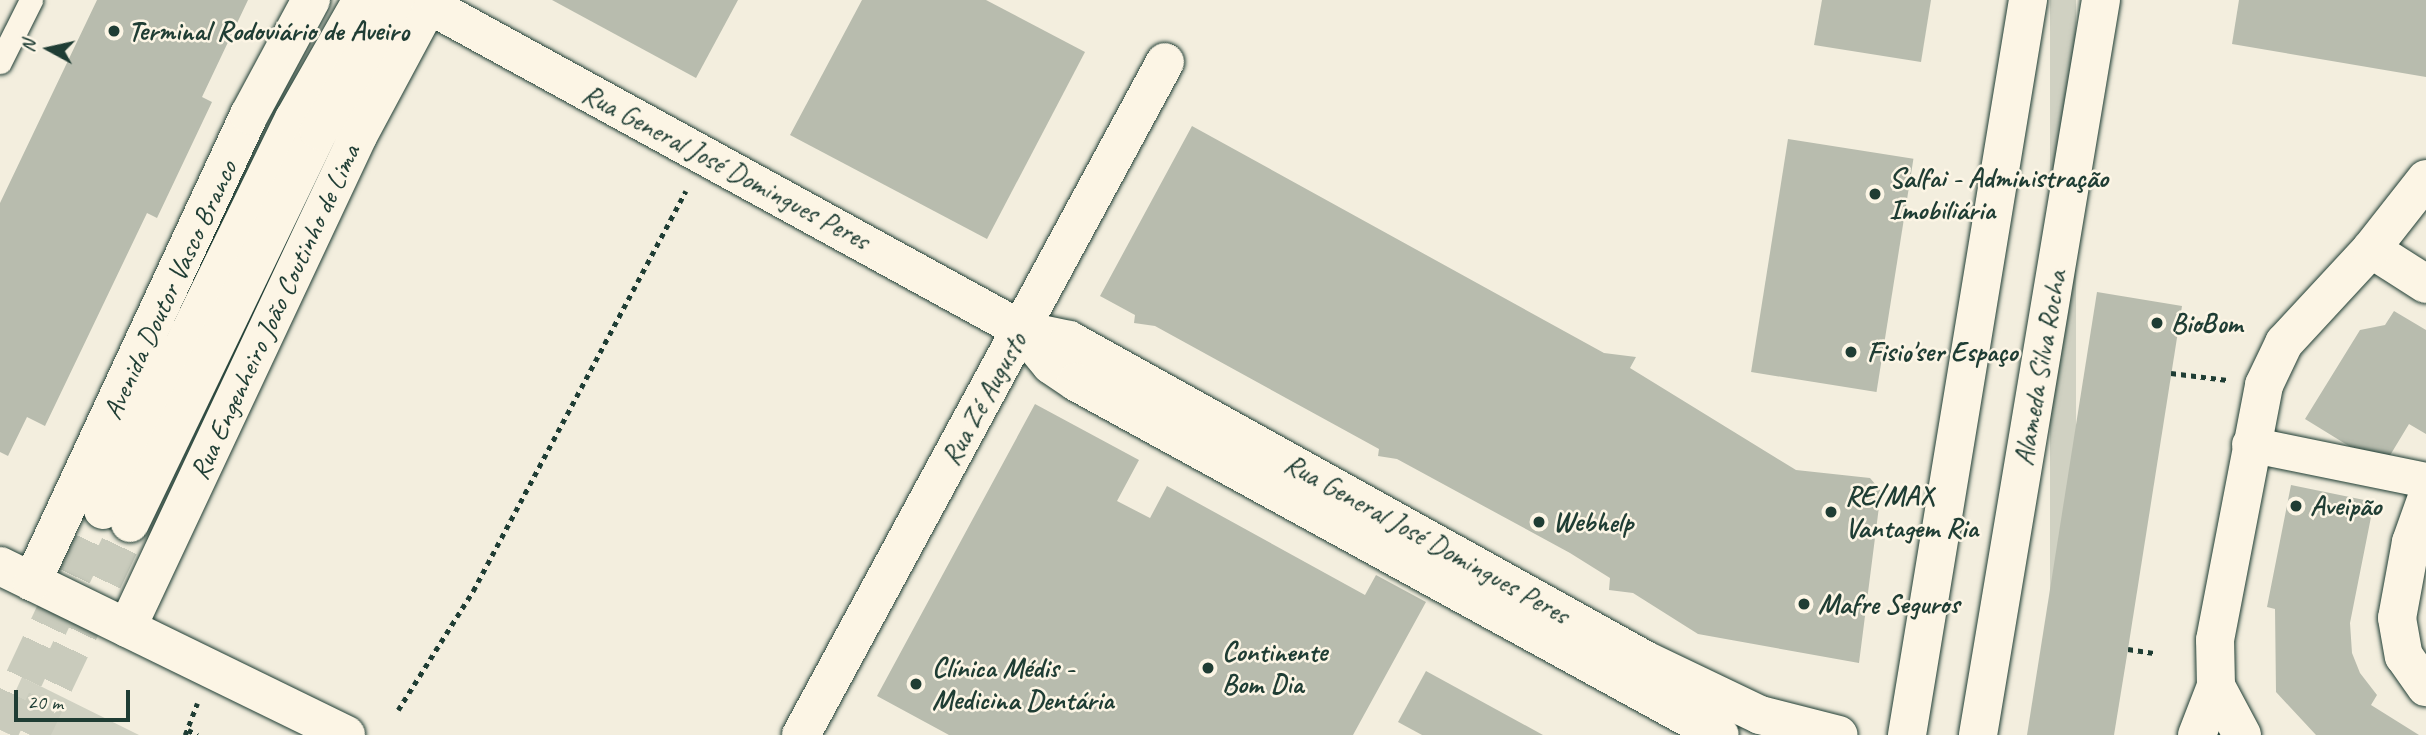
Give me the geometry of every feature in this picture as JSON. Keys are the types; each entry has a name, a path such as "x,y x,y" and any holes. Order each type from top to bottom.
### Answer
{"street":[{"name":"Avenida Doutor Vasco Branco","path":"16,574 311,0"},
{"name":"Avenida Doutor Vasco Branco","path":"362,0 294,119 117,517 319,131 418,2"},
{"path":"1908,735 2028,0"},
{"name":"Alameda Silva Rocha","path":"1978,735 2101,0"},
{"name":"Rua General José Domingues Peres","path":"418,2 1022,330 1069,340 1647,661 1752,712 1839,735"},
{"name":"Rua Engenheiro João Coutinho de Lima","path":"127,628 418,2"},
{"name":"Rua Zé Augusto","path":"802,735 1165,62"},
{"path":"2197,735 2216,686 2215,640 2249,444 2263,385 2284,343 2371,249 2426,179"},
{"path":"2371,249 2426,284"},
{"name":"Rua General José Domingues Peres","path":"1022,330 1051,365 1076,382 1720,735"},
{"path":"2249,444 2426,480"},
{"path":"2426,500 2411,542 2397,618 2404,656 2426,687"},
{"path":"16,574 346,735"},
{"path":"2216,686 2242,735"}],"lane":[{"path":"0,62 31,0"}],"path":[{"path":"398,710 473,591 686,191"},
{"path":"2171,373 2263,385"},
{"path":"2128,649 2154,653"},
{"path":"198,698 186,733 198,735"}],"shaded area":[{"path":"2050,0 2076,0 2076,707 2050,707"},
{"path":"22,677 139,735 31,735 2,721"}],"building":[{"path":"97,0 248,0 202,97 212,102 157,218 147,213 45,426 27,417 8,456 0,452 0,203"},
{"path":"552,0 738,0 696,78"},
{"path":"862,0 986,0 1085,52 987,239 790,135"},
{"path":"1822,0 1931,0 1921,62 1814,45"},
{"path":"2239,0 2426,0 2426,77 2232,44"},
{"path":"1192,126 1604,353 1636,357 1630,368 1796,470 1870,478 1881,491 1859,663 1698,634 1633,593 1609,590 1610,578 1570,553 1397,459 1378,456 1379,449 1155,326 1134,323 1135,315 1100,296"},
{"path":"1788,139 1913,159 1877,392 1751,372"},
{"path":"2097,292 2182,306 2128,649 2114,735 2027,735"},
{"path":"2394,311 2426,330 2426,434 2409,424 2383,467 2305,419 2360,330 2385,325"},
{"name":"Continente Bom Dia","path":"1035,404 1139,460 1117,501 1150,518 1167,486 1365,595 1376,575 1426,602 1353,735 949,735 877,696"},
{"path":"2291,485 2374,502 2350,623 2352,653 2360,673 2377,695 2371,705 2419,735 2316,735 2276,692 2275,609 2267,607"},
{"path":"1426,671 1543,735 1422,735 1398,722"}],"tunnel":[{"path":"0,730 103,510"},
{"path":"30,735 130,523"}],"place":[{"name":"Terminal Rodoviário de Aveiro","path":"114,31"},
{"name":"Salfai - Administração Imobiliária","path":"1875,194"},
{"name":"BioBom","path":"2157,323"},
{"name":"Fisio'ser Espaço","path":"1851,352"},
{"name":"Aveipão","path":"2296,506"},
{"name":"RE/MAX Vantagem Ria","path":"1831,512"},
{"name":"Webhelp","path":"1539,522"},
{"name":"Mafre Seguros","path":"1804,604"},
{"name":"Continente Bom Dia","path":"1208,668"},
{"name":"Clínica Médis - Medicina Dentária","path":"916,684"}]}
